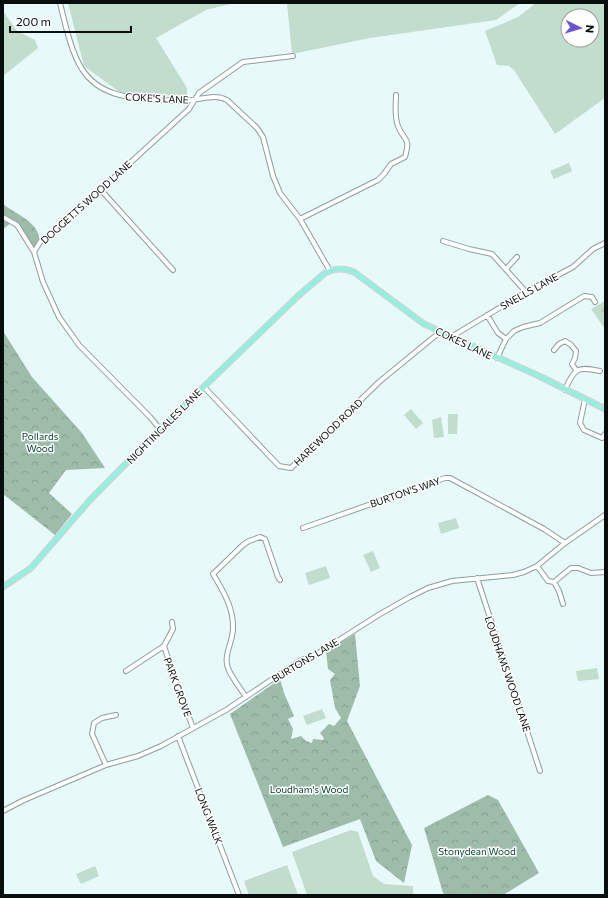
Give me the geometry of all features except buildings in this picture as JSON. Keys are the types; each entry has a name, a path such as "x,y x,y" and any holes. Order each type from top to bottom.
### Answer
{"main road":[{"name":"COKES LANE","path":"330,271 343,268 354,272 424,324 539,376 605,409"},
{"name":"NIGHTINGALES LANE","path":"3,587 31,568 90,500 160,429 298,296 325,273 330,271"}],"street":[{"name":"COKE'S LANE","path":"60,3 70,39 82,69 91,80 98,85 119,95 132,98 195,100 214,96 222,97 256,128 263,137 273,176 280,193 300,219 330,271"},
{"name":"DOGGETTS WOOD LANE","path":"160,429 79,345 59,317 43,282 34,252 40,242 60,227 188,109 199,93 243,62 293,56"},
{"path":"300,219 378,180 391,164 405,157 408,145 405,136 398,127 395,115 396,95"},
{"path":"101,190 173,270"},
{"path":"3,217 17,225 34,252"},
{"path":"443,240 492,254 526,292"},
{"name":"SNELLS LANE","path":"451,337 526,292 573,267 593,249 605,243"},
{"path":"506,269 517,258"},
{"path":"497,358 506,339 514,331 540,323 584,296 592,297 595,302"},
{"path":"487,315 498,334 506,339"},
{"name":"HAREWOOD ROAD","path":"204,387 279,466 288,469 291,468 379,382 440,332"},
{"path":"554,350 559,344 565,341 572,345 576,351 572,364 576,370"},
{"path":"565,390 571,376 576,370 588,368 600,371"},
{"path":"585,399 580,423 584,430 602,438"},
{"path":"602,444 602,438 605,434"},
{"name":"BURTON'S WAY","path":"303,528 445,478 450,478 544,529 565,543"},
{"name":"BURTONS LANE","path":"3,810 106,765 138,756 160,746 226,710 301,660 323,650 410,597 428,588 446,583 477,578 513,575 537,566 565,543 605,515"},
{"path":"208,574 213,574 248,541 260,537 265,540 280,580"},
{"path":"537,566 548,581 554,582 572,568 578,568 591,573 605,572"},
{"path":"213,574 228,600 232,612 234,629 227,660 228,668 246,697"},
{"name":"LOUDHAMS WOOD LANE","path":"477,578 540,771"},
{"path":"554,582 559,591 563,604"},
{"name":"PARK GROVE","path":"126,670 164,646 174,629 172,622"},
{"name":"PARK GROVE","path":"164,646 193,728"},
{"path":"106,765 92,734 94,723 102,718 116,715"},
{"name":"LONG WALK","path":"178,736 240,895"}],"green space":[{"path":"68,3 235,3 206,10 156,38 187,88 187,96 121,93 84,66"},
{"path":"287,3 520,3 496,20 370,38 292,54"},
{"path":"536,3 605,3 605,98 555,134 514,70 509,66 497,65 485,31 518,17"},
{"path":"3,11 17,31 35,40 38,48 3,76"},
{"path":"569,163 572,171 554,179 550,171"},
{"path":"3,204 26,219 35,228 40,241 34,247 28,248 20,232 11,223 3,229"},
{"path":"605,301 605,329 591,309"},
{"name":"Pollards Wood","path":"3,331 32,377 82,433 105,468 66,470 49,493 72,514 55,535 3,494"},
{"path":"411,409 423,423 416,429 404,415"},
{"path":"448,414 458,414 457,434 448,434"},
{"path":"441,417 444,437 434,438 432,420"},
{"path":"456,518 459,528 441,534 438,523"},
{"path":"373,551 380,568 371,572 363,555"},
{"path":"326,566 330,578 309,585 305,573"},
{"name":"Loudham's Wood","path":"355,634 360,686 347,721 412,845 404,883 376,861 360,819 283,847 230,714 280,679 284,693 294,716 288,719 293,729 291,739 301,736 306,741 312,743 313,739 323,740 324,738 320,733 329,724 334,726 341,718 335,708 330,680 335,674 328,669 326,651"},
{"path":"597,668 599,679 578,681 576,671"},
{"path":"322,709 326,718 307,725 303,716"},
{"name":"Stonydean Wood","path":"488,795 498,800 539,873 503,895 446,895 443,893 424,828"},
{"path":"351,830 358,832 373,876 384,884 413,886 413,895 307,895 292,852"},
{"path":"287,865 298,895 249,895 244,881"},
{"path":"95,866 99,876 81,884 76,874"}]}
